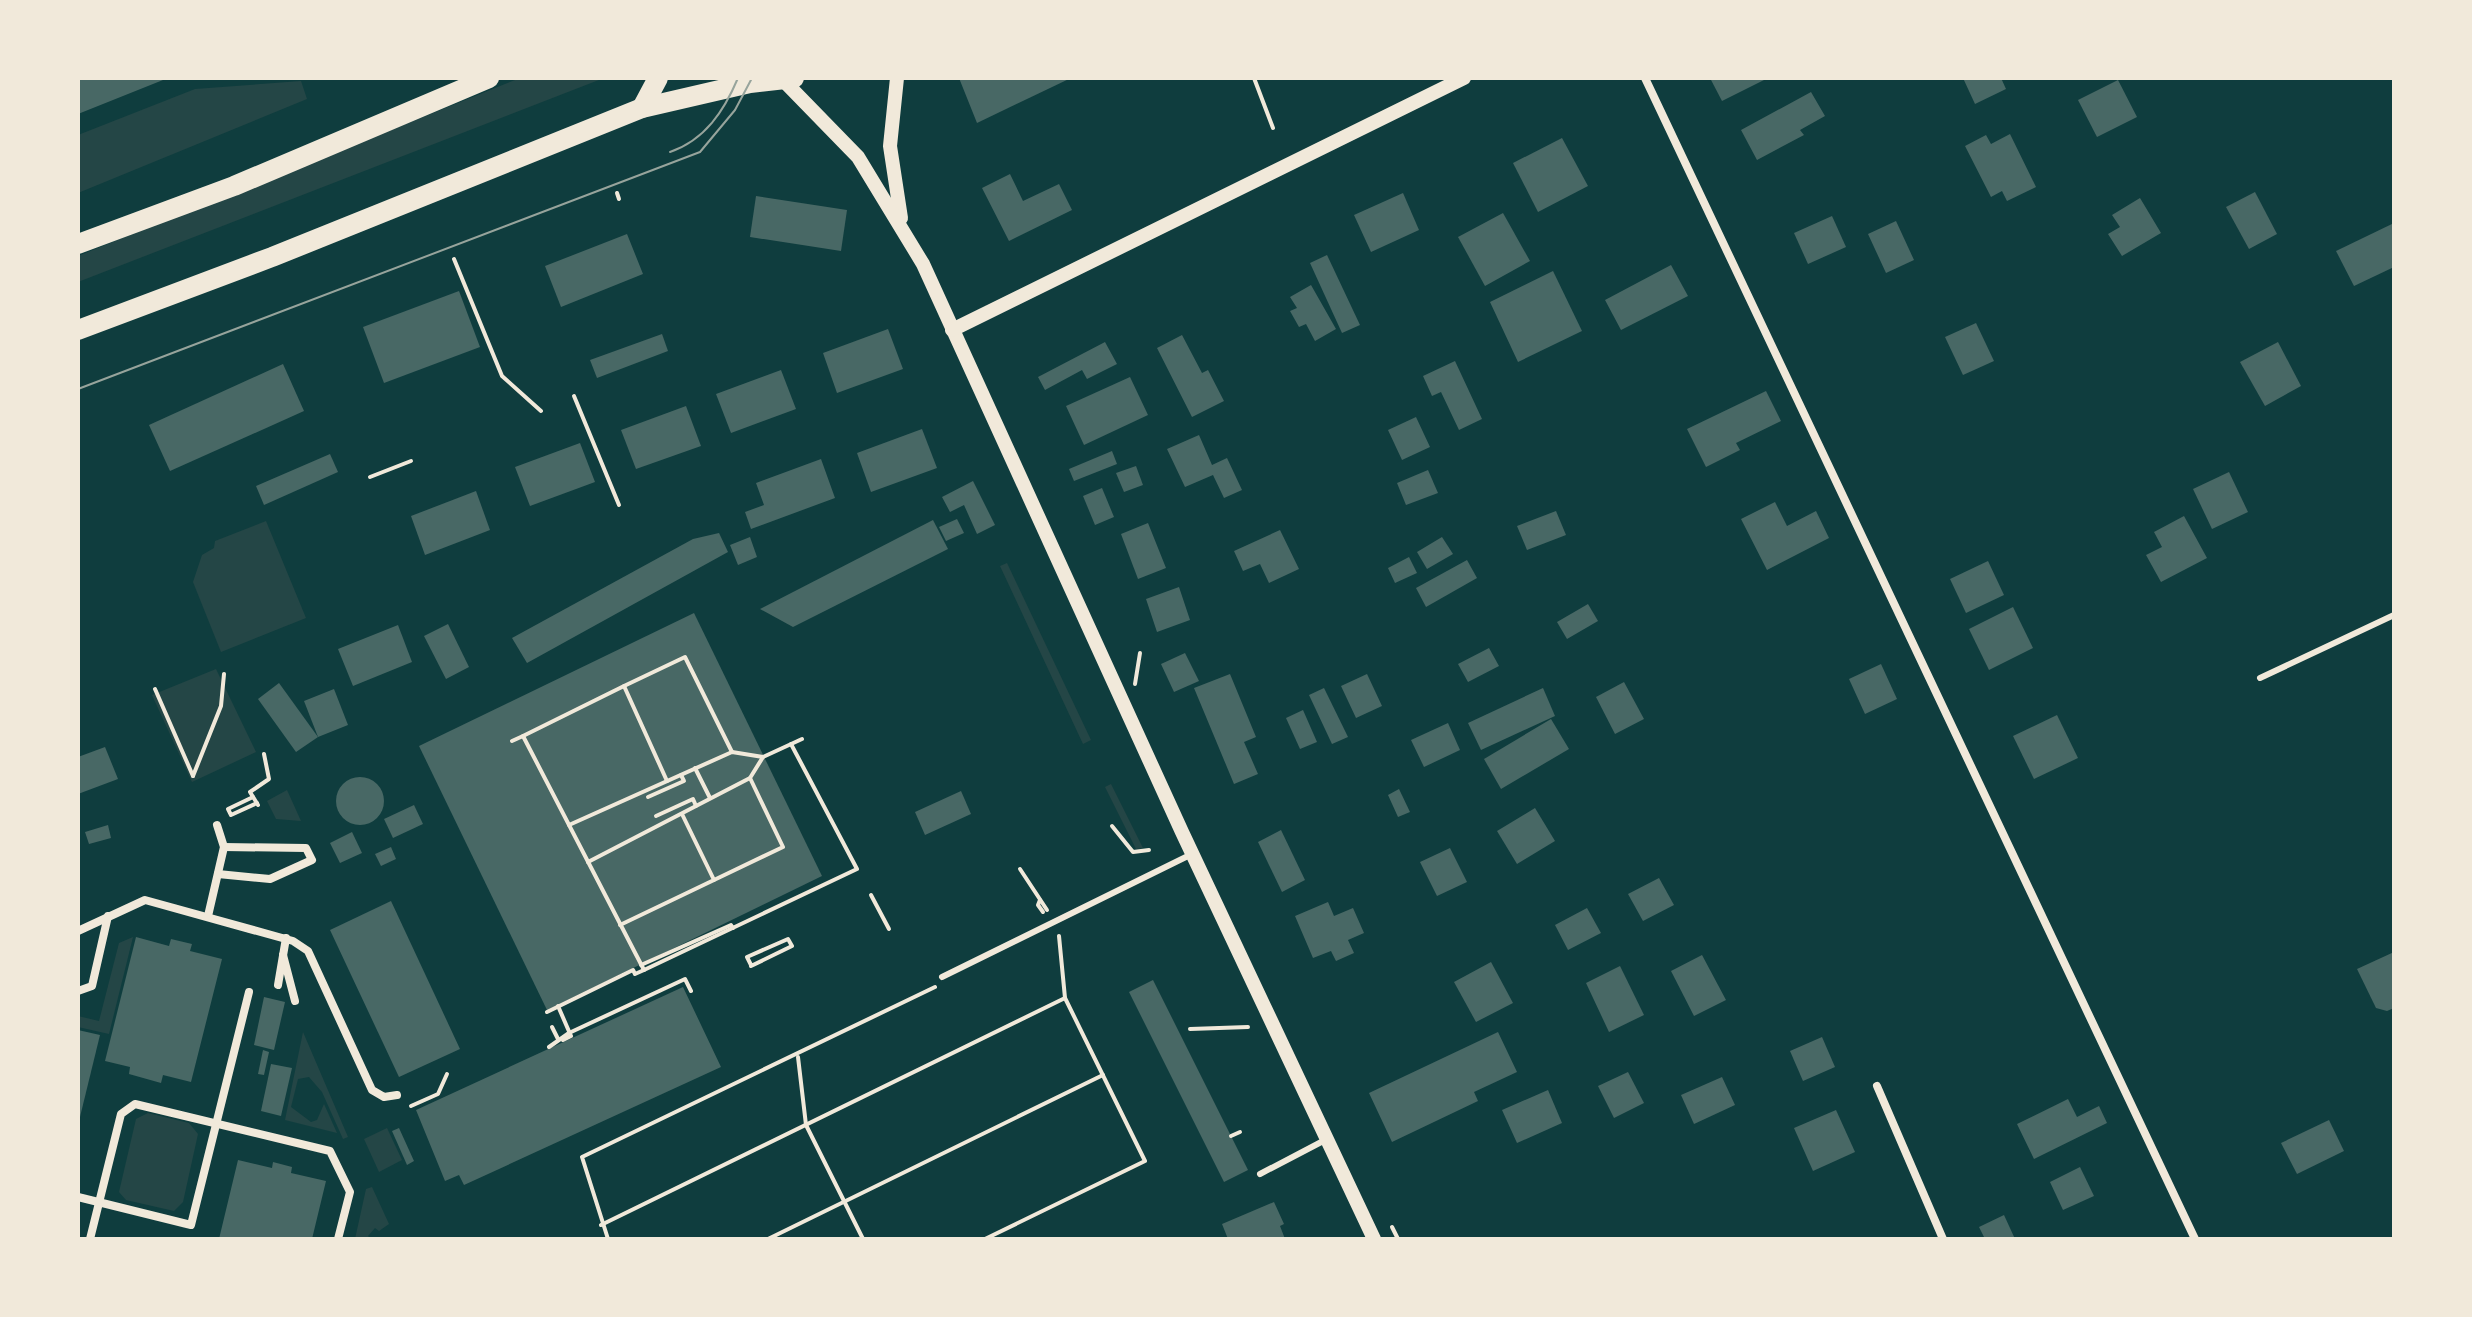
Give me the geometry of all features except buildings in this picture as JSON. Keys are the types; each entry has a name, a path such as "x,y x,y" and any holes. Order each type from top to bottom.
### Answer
{"main road":[{"path":"78,244 234,186 489,78"},
{"path":"642,108 658,78"},
{"path":"78,330 272,257 642,108 779,79"}],"street":[{"path":"897,78 890,146 903,226"},
{"path":"952,330 1464,78"},
{"path":"1645,78 2195,1239"},
{"path":"779,79 858,157 903,226 1192,854 1374,1239"},
{"path":"208,916 224,847 217,825"},
{"path":"218,874 270,879 312,860 306,848 224,847"},
{"path":"78,931 145,900 286,938 308,951 372,1090 379,1096 397,1095"},
{"path":"78,991 92,986 108,916"},
{"path":"278,985 286,938"},
{"path":"283,955 295,1001"},
{"path":"78,1197 191,1225 249,992"},
{"path":"1877,1086 1943,1239"},
{"path":"90,1239 121,1114 128,1107 140,1104 330,1151 350,1192 338,1239"}],"lane":[{"path":"2260,678 2394,615"},
{"path":"944,979 1192,854"},
{"path":"1260,1174 1327,1139"}],"path":[{"path":"1254,78 1273,128"},
{"path":"454,259 502,376 541,411"},
{"path":"574,396 619,505"},
{"path":"370,477 411,461"},
{"path":"512,741 685,657 732,752"},
{"path":"155,689 193,776 221,706 224,674"},
{"path":"624,686 667,781"},
{"path":"523,736 643,968"},
{"path":"588,862 750,778 763,757 802,739"},
{"path":"547,1012 633,970 635,974 733,929 857,869 791,744"},
{"path":"569,825 732,752 763,757"},
{"path":"253,797 228,809 231,815 257,804 253,797 250,792 269,779 264,754"},
{"path":"695,768 710,799"},
{"path":"648,797 684,781 681,775"},
{"path":"620,925 783,847 750,778"},
{"path":"656,816 693,799 696,806"},
{"path":"682,814 714,880"},
{"path":"1112,826 1133,852 1149,850"},
{"path":"1020,869 1040,903"},
{"path":"871,895 889,929"},
{"path":"985,1239 1145,1161 1065,998 1059,935"},
{"path":"788,939 792,946 751,966 747,957 788,939"},
{"path":"569,1033 685,979 691,991"},
{"path":"582,1157 944,979"},
{"path":"601,1225 1065,998"},
{"path":"552,1027 559,1042 571,1036 558,1006"},
{"path":"1190,1029 1248,1027"},
{"path":"798,1057 806,1125 863,1239"},
{"path":"398,1112 438,1094 447,1074"},
{"path":"768,1239 1103,1075"},
{"path":"1231,1136 1240,1132"},
{"path":"579,1150 608,1239"}],"shaded area":[{"path":"520,78 604,78 78,282 78,256"},
{"path":"301,81 307,99 78,193 78,135 195,89"},
{"path":"266,521 306,618 221,652 193,582 202,555 214,548 215,541"},
{"path":"1007,563 1091,740 1083,744 1000,566"},
{"path":"216,669 256,752 192,782 152,695"},
{"path":"1111,784 1143,848 1136,849 1105,787"},
{"path":"287,790 301,821 276,819 267,801"},
{"path":"133,937 109,1034 78,1027 78,1016 99,1021 119,943"},
{"path":"303,1032 348,1137 343,1139 322,1092 309,1077 298,1079 291,1107 311,1122 317,1120 324,1104 337,1133 285,1120"},
{"path":"148,1113 189,1123 198,1134 183,1202 174,1211 126,1200 119,1192 136,1119"},
{"path":"387,1128 402,1160 379,1172 364,1139"},
{"path":"372,1187 389,1224 379,1231 375,1228 368,1236 371,1239 355,1239 366,1189"}],"tram line":[{"path":"670,152 693,140 712,123 738,78"},
{"path":"78,389 700,152 735,110 752,78"}]}
